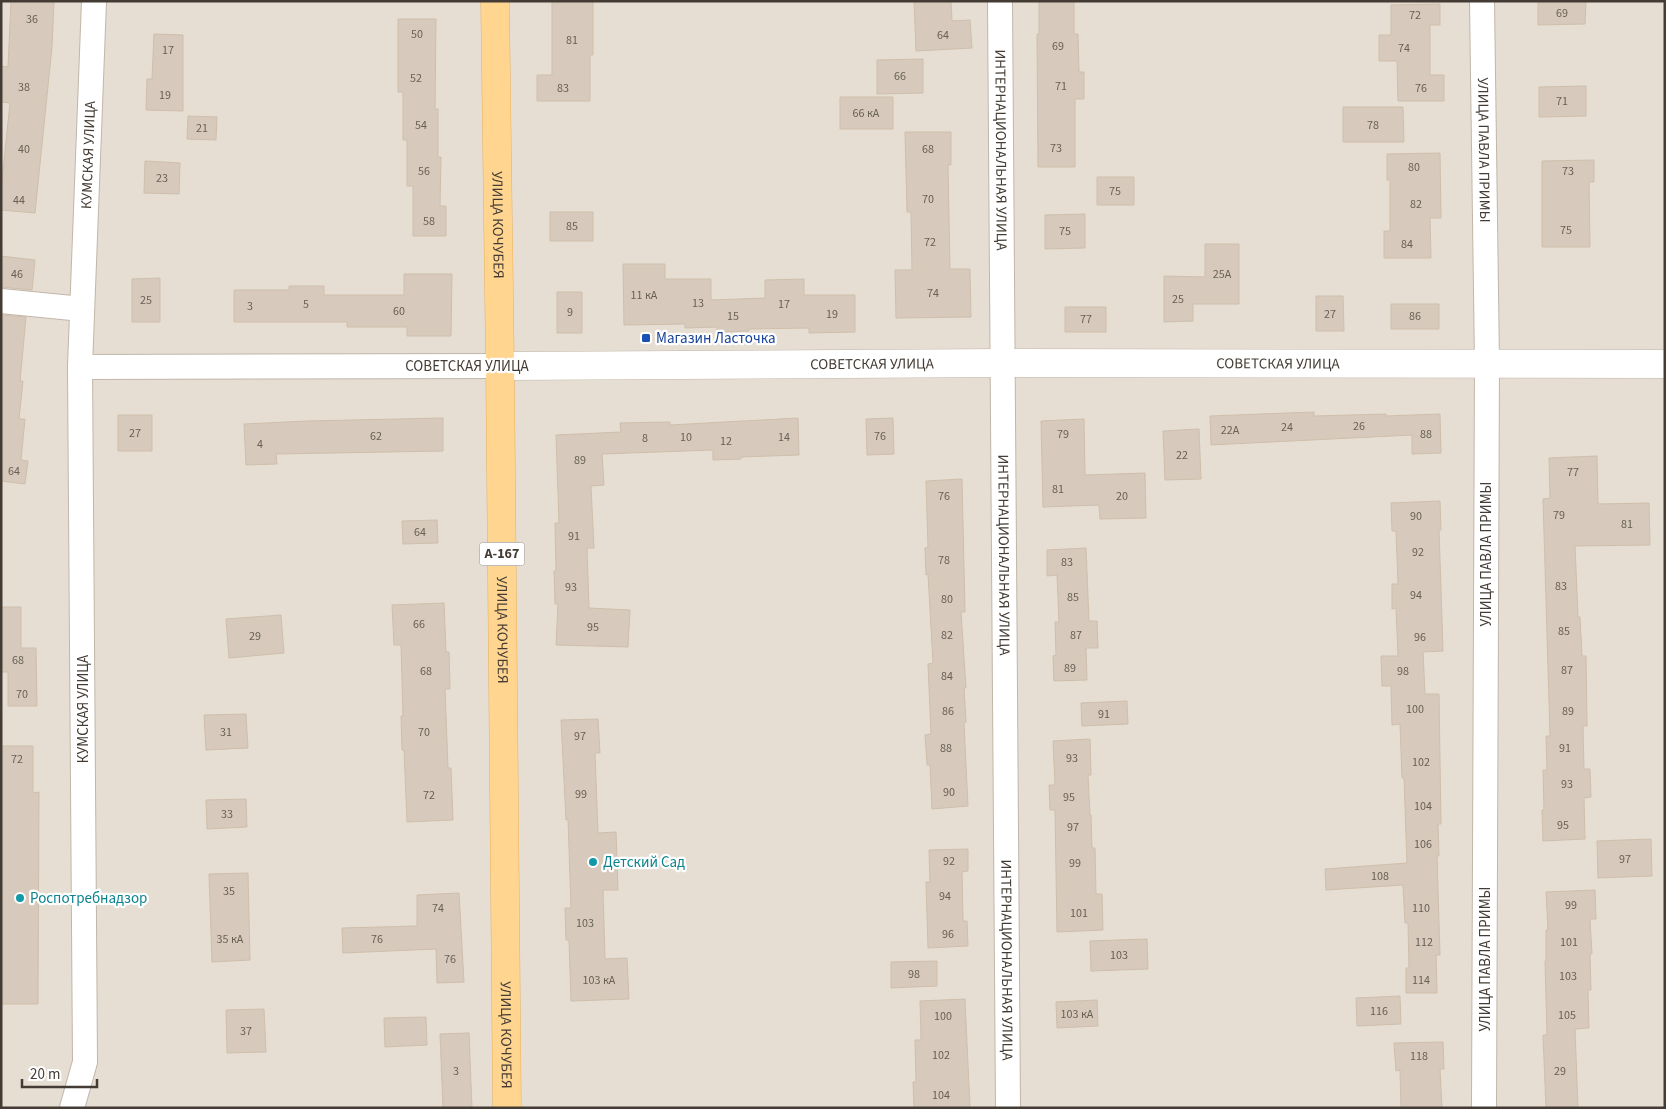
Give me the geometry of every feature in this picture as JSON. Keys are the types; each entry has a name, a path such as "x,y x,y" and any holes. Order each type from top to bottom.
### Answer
{"main road":[{"name":"УЛИЦА КОЧУБЕЯ","path":"495,1 507,1108"}],"street":[{"name":"КУМСКАЯ УЛИЦА","path":"72,1108 85,1062 80,367 94,1"},
{"name":"ИНТЕРНАЦИОНАЛЬНАЯ УЛИЦА","path":"1000,1 1008,1108"},
{"name":"УЛИЦА ПАВЛА ПРИМЫ","path":"1482,1 1487,363 1484,1108"},
{"path":"1,301 82,309"},
{"name":"СОВЕТСКАЯ УЛИЦА","path":"80,367 1002,363 1665,364"}],"shaded area":[{"path":"1,1 1665,1 1665,1108 1,1108"}],"building":[{"path":"11,1 54,1 52,47 35,213 1,210 1,190 10,103 1,102 1,66 8,67"},
{"path":"552,1 593,1 593,55 590,55 590,101 537,101 537,75 552,75"},
{"path":"914,1 951,1 952,21 970,20 972,48 916,51"},
{"path":"1039,1 1074,1 1074,34 1078,34 1079,72 1084,72 1084,99 1075,99 1075,167 1038,167 1037,34 1039,34"},
{"path":"1538,1 1586,1 1585,24 1538,25"},
{"path":"1440,4 1440,25 1430,25 1430,75 1444,75 1444,101 1398,101 1397,61 1379,61 1379,35 1391,35 1391,5"},
{"path":"398,19 436,19 435,109 438,109 438,157 441,157 440,206 446,206 446,236 413,236 413,186 407,186 407,140 403,140 403,92 398,92"},
{"path":"154,34 183,35 183,111 146,110 147,79 152,79"},
{"path":"923,59 923,93 877,94 877,60"},
{"path":"1586,86 1586,116 1539,117 1539,87"},
{"path":"840,97 893,97 893,129 840,129"},
{"path":"1343,107 1403,107 1404,142 1343,142"},
{"path":"188,116 217,117 216,140 187,139"},
{"path":"905,132 951,132 951,165 948,165 950,269 970,269 971,317 896,318 895,270 912,270 911,212 907,212"},
{"path":"1440,153 1441,218 1430,218 1431,258 1384,258 1384,231 1390,231 1390,180 1387,180 1387,154"},
{"path":"1594,160 1594,182 1589,182 1590,247 1542,247 1542,161"},
{"path":"145,161 180,163 179,194 144,193"},
{"path":"1097,177 1134,177 1134,205 1097,205"},
{"path":"550,212 593,212 593,241 550,241"},
{"path":"1085,214 1085,248 1045,249 1045,215"},
{"path":"1205,244 1239,244 1239,304 1193,304 1193,321 1164,322 1164,276 1205,277"},
{"path":"1,256 35,260 32,290 1,287"},
{"path":"623,264 665,264 665,279 711,279 711,300 765,298 765,280 804,279 804,295 855,295 855,332 809,333 809,328 749,329 749,331 717,332 717,327 685,328 685,324 624,325"},
{"path":"404,274 452,274 451,336 407,336 407,327 347,327 347,322 234,322 234,290 289,290 289,286 324,286 324,295 404,295"},
{"path":"160,278 160,322 132,322 132,279"},
{"path":"557,292 582,292 582,333 557,333"},
{"path":"1316,296 1343,296 1344,331 1316,331"},
{"path":"1391,304 1439,304 1439,329 1391,329"},
{"path":"1065,307 1106,307 1106,332 1065,332"},
{"path":"1,315 26,317 20,381 23,381 19,419 25,419 21,460 28,461 25,484 1,481"},
{"path":"1314,412 1314,416 1440,414 1441,453 1412,454 1412,435 1211,445 1210,416"},
{"path":"118,415 152,415 152,451 118,451"},
{"path":"443,418 443,451 276,454 277,464 246,465 244,424"},
{"path":"798,418 799,455 713,460 713,450 602,454 604,485 591,486 594,548 587,548 589,608 630,610 628,647 556,645 558,604 555,604 555,523 559,523 556,435 621,432 620,423 670,422 670,425"},
{"path":"893,418 894,454 867,455 866,419"},
{"path":"1084,419 1085,475 1145,473 1146,518 1100,519 1099,505 1043,507 1041,421"},
{"path":"1199,429 1201,479 1165,480 1163,431"},
{"path":"1597,456 1598,504 1649,503 1650,545 1575,546 1578,617 1580,617 1582,656 1586,656 1587,726 1583,726 1584,769 1590,769 1591,797 1584,798 1585,839 1543,841 1543,770 1547,770 1546,736 1550,736 1543,499 1550,498 1549,458"},
{"path":"962,479 965,612 961,612 966,688 964,688 966,722 964,723 968,806 932,809 930,765 927,765 925,735 931,734 928,664 933,663 928,574 926,575 925,548 928,547 926,481"},
{"path":"1440,501 1441,530 1439,530 1443,651 1423,652 1425,694 1439,694 1441,824 1438,824 1439,856 1437,856 1440,955 1436,955 1437,993 1406,993 1406,968 1409,968 1408,923 1405,923 1403,885 1326,890 1325,869 1407,863 1400,724 1392,725 1391,686 1382,686 1381,656 1398,656 1396,608 1392,609 1392,584 1398,584 1396,531 1392,531 1391,503"},
{"path":"437,520 438,543 403,544 402,521"},
{"path":"1086,548 1089,621 1097,621 1098,648 1086,648 1087,680 1054,681 1053,656 1056,655 1055,622 1059,622 1057,575 1047,576 1047,550"},
{"path":"444,603 446,652 449,652 450,689 445,689 448,768 451,768 453,820 407,822 404,750 402,750 401,645 394,645 392,605"},
{"path":"1,607 21,607 21,648 36,648 37,706 8,706 8,672 1,672"},
{"path":"281,615 284,653 229,658 226,619"},
{"path":"1127,701 1128,724 1082,726 1081,703"},
{"path":"246,714 248,748 206,750 204,715"},
{"path":"598,719 600,753 595,753 598,833 616,832 618,890 603,890 605,959 627,958 629,999 571,1001 569,940 566,940 565,908 571,908 568,819 566,820 561,720"},
{"path":"1090,739 1091,775 1088,775 1092,848 1095,848 1096,894 1102,894 1103,930 1057,932 1055,810 1050,810 1049,785 1055,785 1053,741"},
{"name":"Роспотребнадзор","path":"1,746 33,746 33,793 39,792 38,1004 1,1004"},
{"path":"246,799 247,827 207,829 206,800"},
{"path":"1651,839 1652,876 1598,878 1597,841"},
{"path":"968,849 968,871 962,872 963,921 967,921 968,946 928,948 926,882 930,882 929,850"},
{"path":"248,873 250,960 212,962 209,874"},
{"path":"1595,890 1596,919 1590,919 1592,954 1590,954 1591,990 1588,990 1589,1028 1575,1029 1578,1108 1546,1108 1543,1035 1547,1035 1545,961 1546,930 1548,930 1546,892"},
{"path":"459,893 464,982 437,983 436,949 343,953 342,928 417,926 417,895"},
{"path":"1147,939 1148,969 1091,971 1090,941"},
{"path":"937,961 937,986 891,988 891,962"},
{"path":"1400,996 1401,1024 1357,1026 1356,998"},
{"path":"965,999 970,1108 914,1108 913,1082 916,1082 915,1040 921,1040 920,1001"},
{"path":"1097,1000 1098,1026 1057,1028 1056,1002"},
{"path":"264,1009 266,1052 227,1053 226,1010"},
{"path":"426,1017 427,1045 385,1047 384,1018"},
{"path":"469,1033 472,1108 443,1108 440,1034"},
{"path":"1443,1042 1444,1069 1440,1069 1442,1108 1401,1108 1400,1070 1396,1071 1394,1043"}],"place":[{"name":"Магазин Ласточка","path":"646,338"},
{"name":"Детский Сад","path":"593,862"},
{"name":"Роспотребнадзор","path":"20,898"}]}
